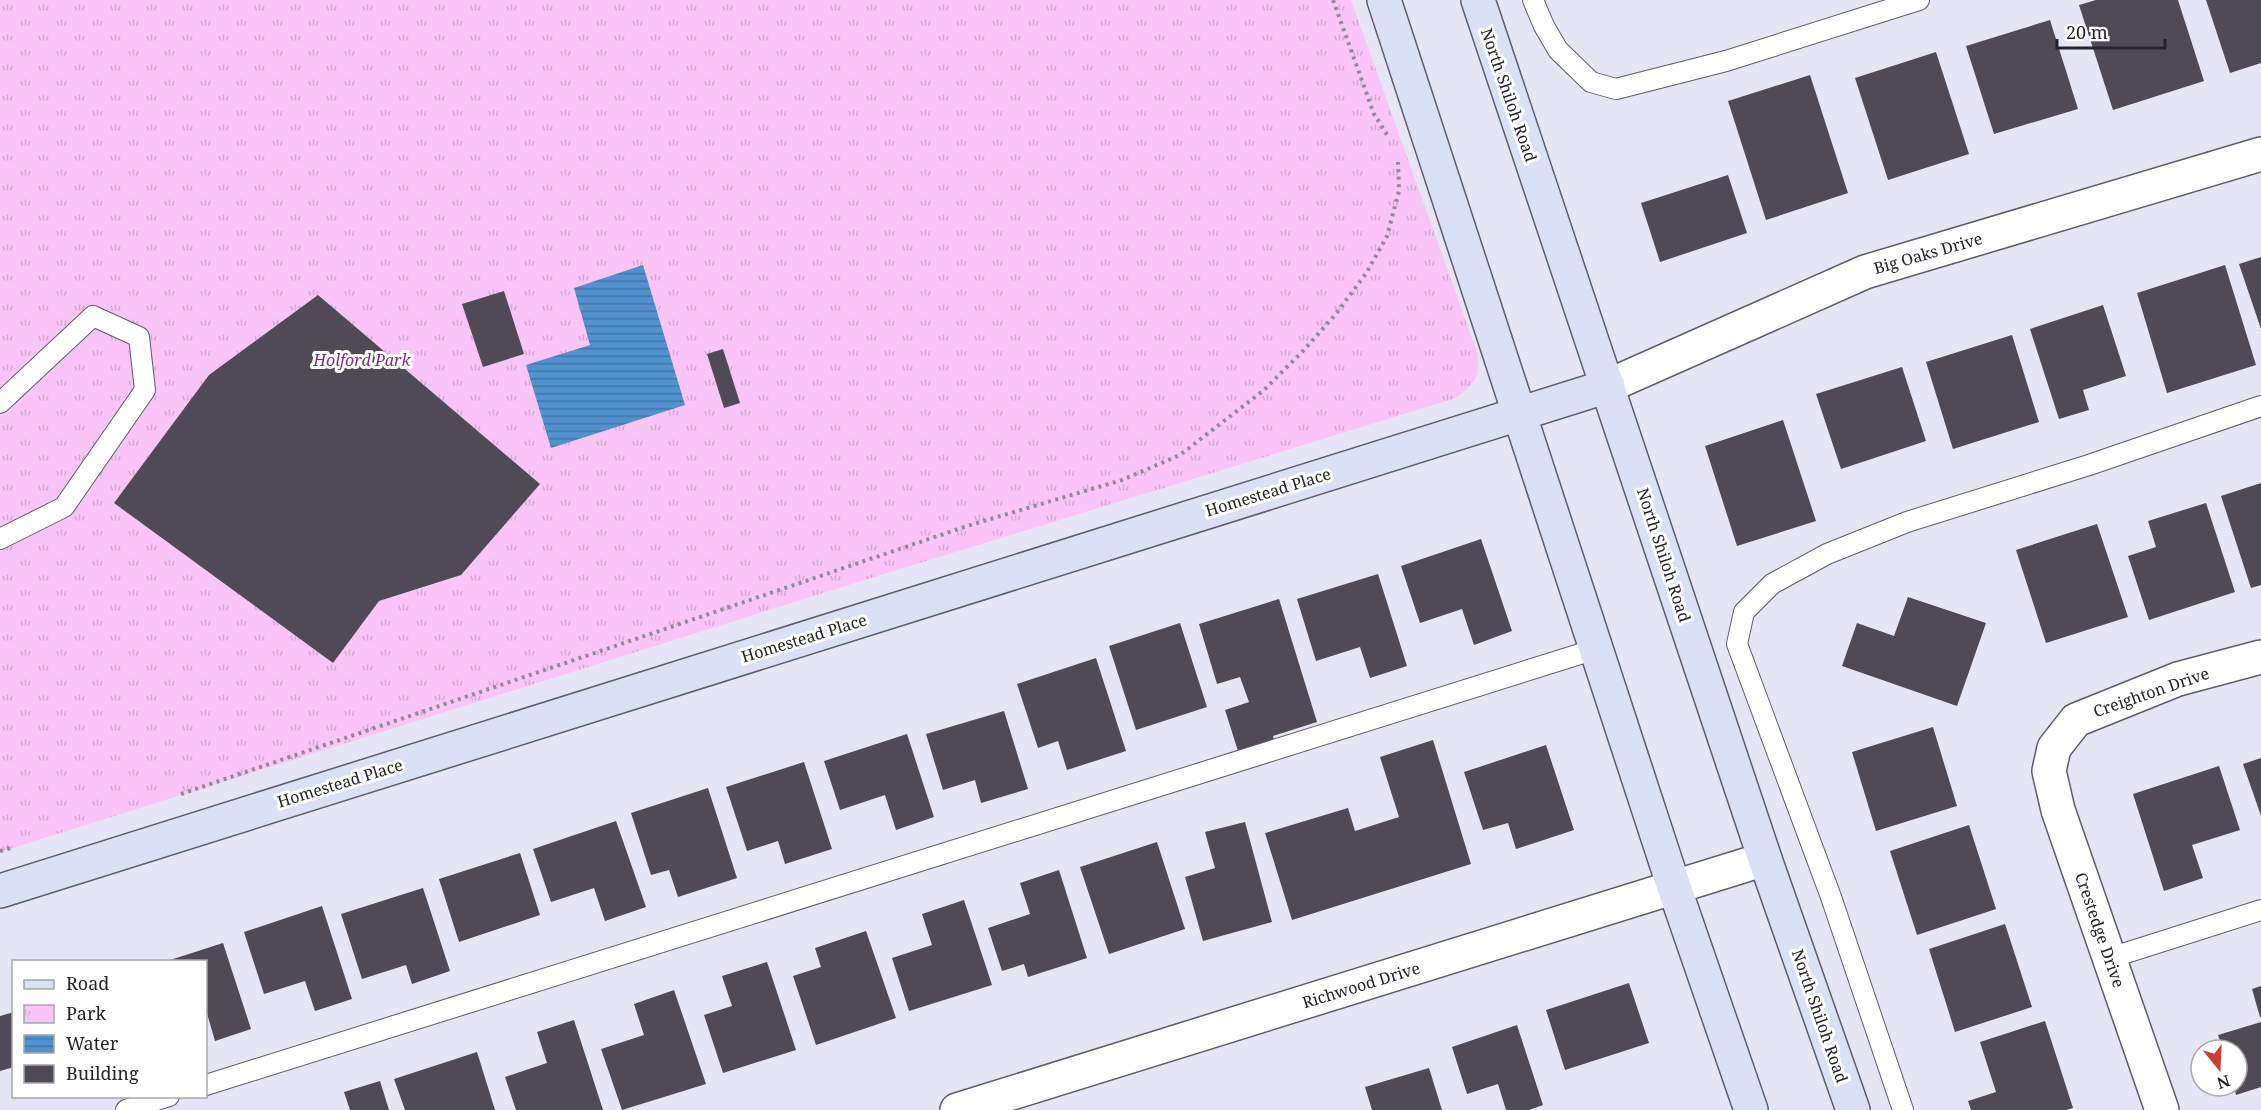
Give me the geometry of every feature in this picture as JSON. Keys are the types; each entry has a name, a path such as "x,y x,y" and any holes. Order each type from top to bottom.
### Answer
{"main road":[{"path":"1384,0 1746,1109"},
{"name":"North Shiloh Road","path":"1478,0 1765,859 1853,1110"},
{"name":"Homestead Place","path":"0,891 1608,386"}],"street":[{"name":"Big Oaks Drive","path":"1608,386 1865,272 2261,154"},
{"name":"Creighton Drive","path":"2054,748 2076,720 2092,712 2178,679 2261,657"},
{"name":"Crestedge Drive","path":"2054,748 2049,771 2058,810 2163,1110"},
{"name":"Richwood Drive","path":"957,1110 1765,859"}],"lane":[{"path":"1533,0 1558,50 1591,82 1616,89 1726,61 1919,0"},
{"path":"0,403 93,316 139,337 146,390 64,507 0,539"},
{"path":"1904,1110 1831,897 1737,644 1744,612 1772,584 1818,559 1907,522 2089,465 2261,406"},
{"path":"207,1085 1596,649"},
{"path":"2110,958 2261,910"},
{"path":"126,1110 163,1098"}],"path":[{"path":"1333,0 1374,114 1392,144"},
{"path":"179,795 955,530 1122,480 1180,455 1272,382 1336,314 1367,272 1387,236 1399,191 1398,160 1395,152"},
{"path":"0,851 22,845"}],"green space":[{"name":"Holford Park","path":"0,0 1351,0 1477,352 1477,374 1468,388 1456,398 855,583 0,852"}],"water":[{"path":"643,265 685,405 551,448 526,365 590,345 574,288"}],"building":[{"path":"2096,0 2178,0 2204,81 2113,110 2079,5"},
{"path":"2206,0 2261,0 2261,63 2230,73"},
{"path":"2050,20 2078,109 1994,134 1966,46"},
{"path":"1936,52 1969,154 1888,180 1855,78"},
{"path":"1810,75 1848,193 1766,220 1728,101"},
{"path":"1728,175 1747,233 1660,262 1641,203"},
{"path":"2261,257 2261,329 2239,264"},
{"path":"2225,265 2256,365 2167,393 2137,293"},
{"path":"504,291 524,354 483,367 462,304"},
{"path":"318,295 540,484 461,575 379,601 333,663 114,503 209,375"},
{"path":"2103,305 2126,376 2083,390 2089,410 2059,419 2030,329"},
{"path":"2012,335 2039,422 1953,449 1926,362"},
{"path":"723,349 740,403 724,408 707,354"},
{"path":"1902,367 1926,441 1841,469 1816,394"},
{"path":"1783,420 1816,521 1737,546 1705,446"},
{"path":"2261,483 2261,585 2251,588 2221,496"},
{"path":"2206,503 2235,592 2149,620 2128,556 2156,547 2148,521"},
{"path":"2097,524 2128,617 2046,643 2016,550"},
{"path":"1481,539 1512,631 1474,645 1462,609 1420,623 1401,566"},
{"path":"1378,574 1407,666 1370,678 1360,647 1316,661 1297,599"},
{"path":"1908,597 1986,623 1957,706 1842,666 1857,623 1894,636"},
{"path":"1279,599 1317,722 1273,736 1274,740 1238,751 1225,710 1249,702 1240,677 1217,684 1199,624"},
{"path":"1180,623 1207,707 1136,730 1109,646"},
{"path":"1096,658 1126,751 1067,770 1058,741 1038,748 1017,684"},
{"path":"1004,711 1028,789 981,803 975,780 943,790 926,734"},
{"path":"1933,727 1957,806 1876,831 1852,752"},
{"path":"907,734 934,817 896,830 885,795 840,810 824,761"},
{"path":"1433,740 1471,864 1292,920 1265,833 1348,808 1355,831 1399,817 1380,757"},
{"path":"1546,745 1574,830 1516,849 1508,823 1483,830 1464,772"},
{"path":"2261,758 2261,816 2243,764"},
{"path":"804,762 832,849 785,864 778,841 747,851 726,787"},
{"path":"2219,766 2240,830 2192,845 2203,878 2164,891 2133,794"},
{"path":"708,788 737,878 678,897 669,870 651,875 631,813"},
{"path":"616,821 646,907 605,921 594,888 551,902 533,849"},
{"path":"1245,822 1272,922 1203,941 1185,877 1215,868 1205,832"},
{"path":"1969,825 1996,909 1917,935 1890,851"},
{"path":"1157,842 1185,929 1109,954 1080,867"},
{"path":"520,853 540,915 459,942 439,879"},
{"path":"1059,870 1087,958 1028,977 1024,964 1002,971 988,928 1030,914 1020,883"},
{"path":"423,888 450,971 412,984 406,965 362,979 341,914"},
{"path":"964,900 992,985 909,1011 892,958 932,945 922,914"},
{"path":"322,906 352,999 315,1011 305,981 264,994 244,932"},
{"path":"2005,924 2032,1007 1955,1032 1929,949"},
{"path":"866,931 896,1018 816,1045 793,976 821,967 815,948"},
{"path":"223,943 251,1029 215,1041 207,1013 207,960 170,960"},
{"path":"767,962 796,1050 723,1073 704,1015 732,1006 722,976"},
{"path":"1629,983 1649,1043 1565,1070 1546,1010"},
{"path":"2261,986 2261,1017 2260,1017 2252,989"},
{"path":"674,990 706,1084 622,1110 601,1049 644,1035 634,1004"},
{"path":"12,1013 12,1068 0,1071 0,1016"},
{"path":"574,1020 603,1110 516,1110 505,1077 547,1063 537,1032"},
{"path":"2045,1021 2073,1108 2066,1110 1971,1110 1968,1101 1996,1092 1980,1042"},
{"path":"2261,1022 2261,1087 2249,1091 2249,1038 2219,1038 2218,1035"},
{"path":"1517,1025 1543,1105 1529,1110 1506,1110 1498,1084 1467,1094 1452,1047"},
{"path":"477,1052 495,1110 405,1110 394,1079"},
{"path":"1429,1068 1442,1110 1372,1110 1365,1087"},
{"path":"380,1081 389,1110 350,1110 344,1092"}]}
